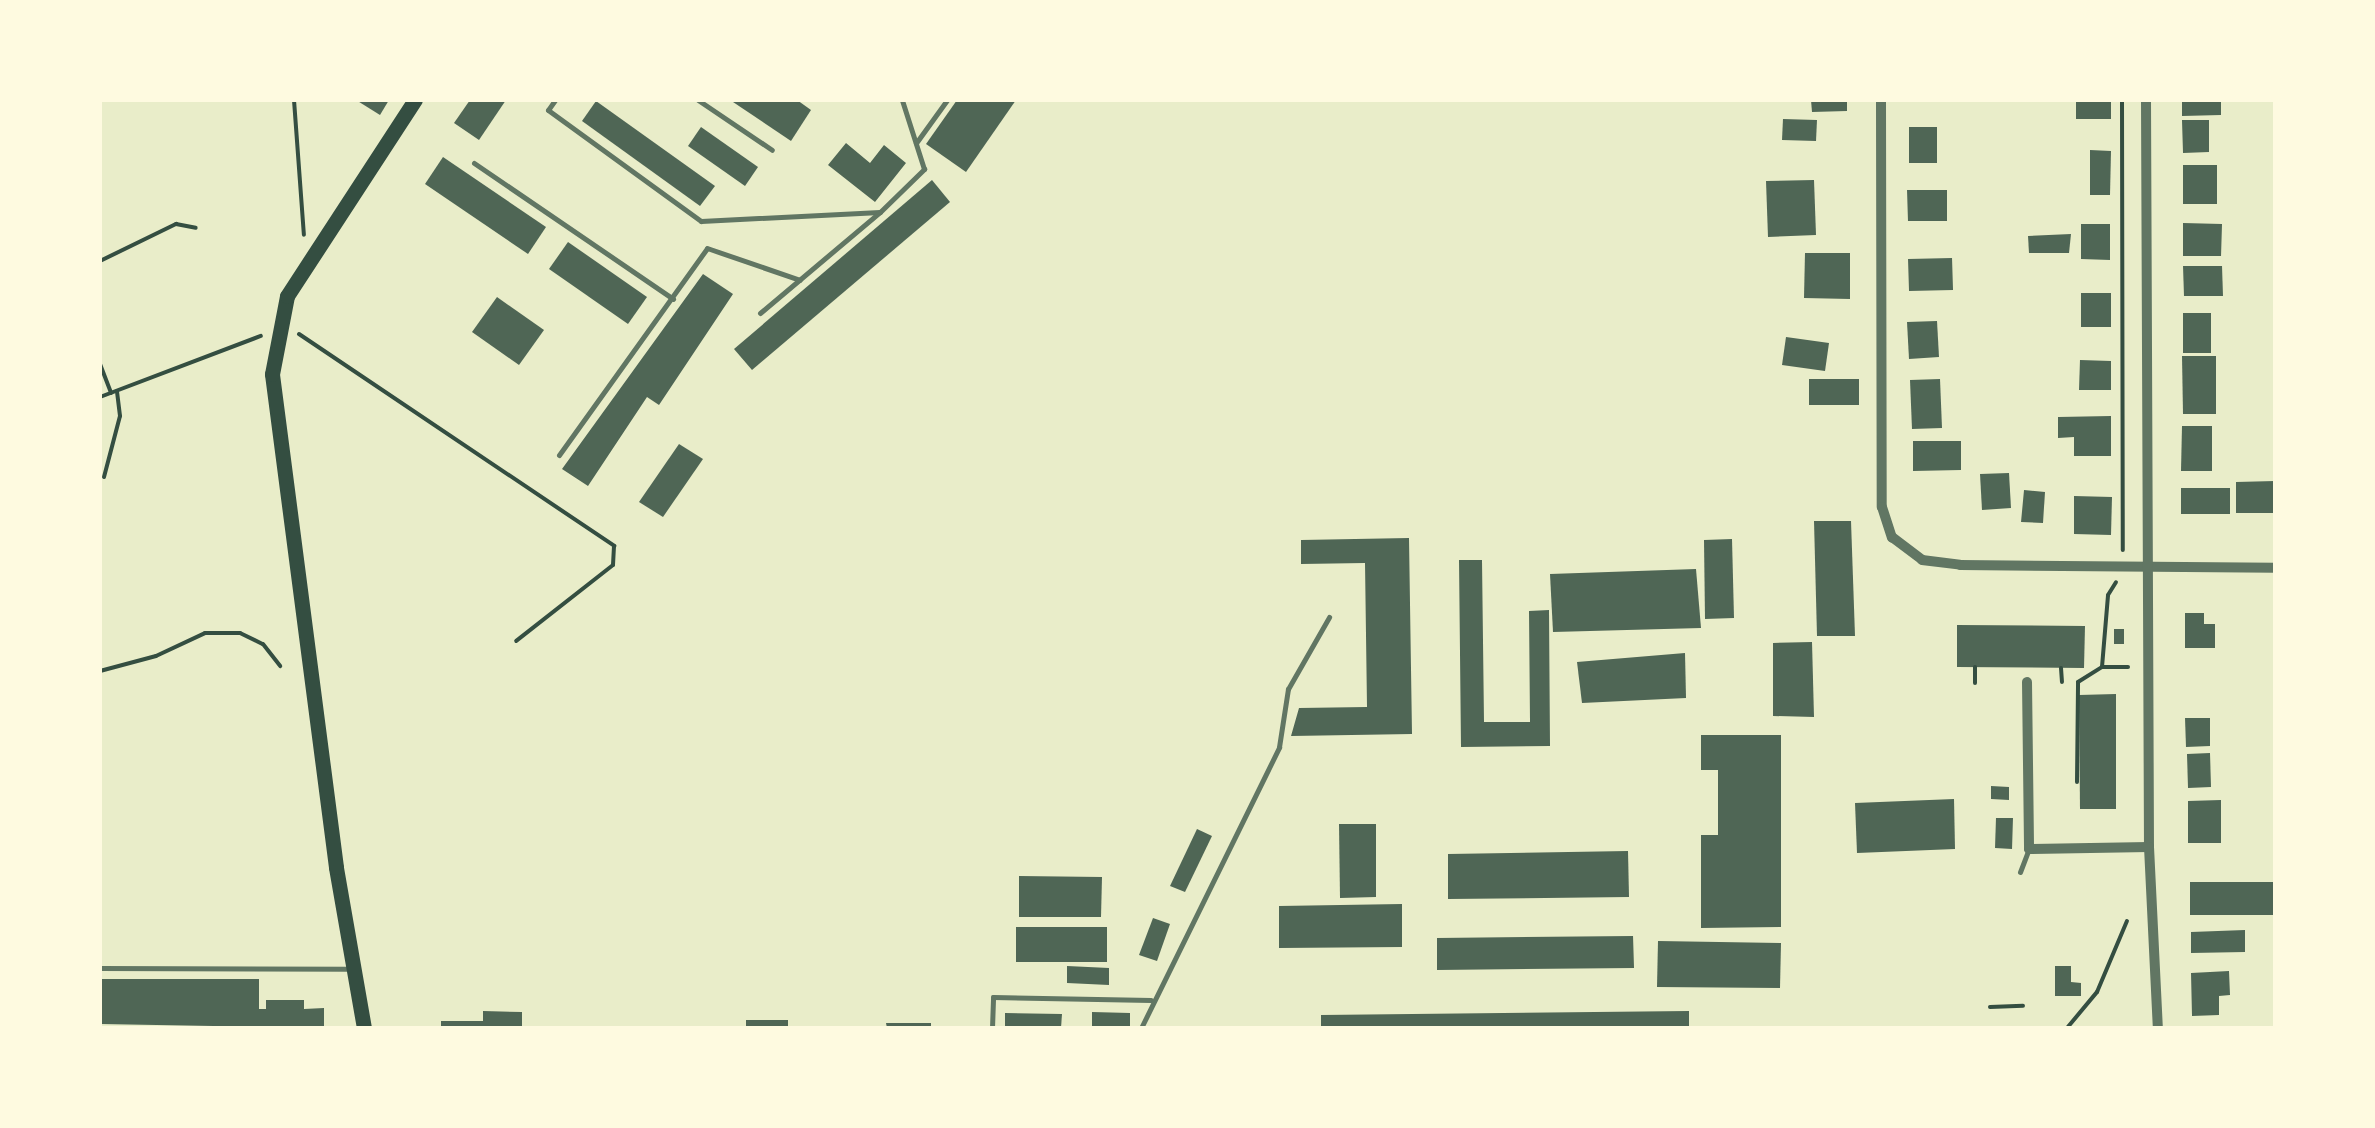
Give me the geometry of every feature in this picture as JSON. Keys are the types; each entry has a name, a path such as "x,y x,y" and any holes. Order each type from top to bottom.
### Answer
{"main road":[{"path":"364,1028 273,396 280,318 314,248 416,100"}],"street":[{"path":"1880,100 1882,507 1892,537 1922,560 2124,568 2275,568"},
{"path":"2146,100 2148,847 2158,1028"},
{"path":"2027,682 2029,849 2148,847"}],"lane":[{"path":"555,100 548,110 702,221 880,212"},
{"path":"698,100 772,150"},
{"path":"760,313 880,212 924,168 902,100"},
{"path":"916,144 947,100"},
{"path":"474,162 673,298"},
{"path":"560,455 708,248 800,280"},
{"path":"1141,1028 1151,1000 1279,748 1288,689 1329,618"},
{"path":"2020,872 2029,849"},
{"path":"100,968 353,969"},
{"path":"992,1028 993,996 1151,1000"}],"path":[{"path":"294,100 304,236"},
{"path":"2102,667 2108,596 2124,568 2122,100"},
{"path":"100,261 176,224 196,228"},
{"path":"280,318 614,546 614,565 516,640"},
{"path":"100,397 261,336"},
{"path":"100,364 114,392 120,416 104,477"},
{"path":"100,670 156,656 205,633 240,633 263,644 280,666"},
{"path":"1975,667 1975,682"},
{"path":"2077,782 2078,682 2102,667 2128,667"},
{"path":"2061,668 2062,682"},
{"path":"2066,1028 2096,992 2127,921"},
{"path":"1990,1007 2023,1006"}],"building":[{"path":"356,100 389,100 380,115"},
{"path":"470,100 506,100 479,140 454,123"},
{"path":"730,100 797,100 811,110 791,141"},
{"path":"957,100 1016,100 966,172 926,144"},
{"path":"1811,100 1847,100 1847,111 1812,112"},
{"path":"2076,100 2111,100 2111,119 2076,119"},
{"path":"2182,100 2221,100 2221,115 2182,116"},
{"path":"596,101 715,186 700,206 582,121"},
{"path":"1783,119 1817,120 1816,141 1782,140"},
{"path":"2182,120 2209,120 2209,152 2183,153"},
{"path":"701,127 758,167 745,186 688,146"},
{"path":"1909,127 1937,127 1937,163 1909,163"},
{"path":"846,143 870,163 884,145 906,163 875,202 828,165"},
{"path":"2090,150 2111,151 2110,195 2090,195"},
{"path":"443,157 546,227 528,254 425,184"},
{"path":"2183,165 2217,165 2217,204 2183,204"},
{"path":"932,180 950,202 752,370 734,349"},
{"path":"1814,180 1816,235 1768,237 1766,181"},
{"path":"1907,190 1947,190 1947,221 1908,221"},
{"path":"2183,223 2222,224 2221,256 2183,256"},
{"path":"2081,224 2110,224 2110,260 2081,259"},
{"path":"2071,234 2069,253 2029,253 2028,236"},
{"path":"568,242 647,297 628,324 549,269"},
{"path":"1805,253 1850,253 1850,299 1804,298"},
{"path":"1952,258 1953,290 1909,291 1908,259"},
{"path":"2183,266 2222,266 2223,296 2184,296"},
{"path":"703,274 733,294 659,405 647,397 588,486 562,469"},
{"path":"2081,293 2111,293 2111,327 2081,327"},
{"path":"497,297 544,330 519,365 472,332"},
{"path":"2183,313 2211,313 2211,353 2183,353"},
{"path":"1937,321 1939,357 1909,359 1907,322"},
{"path":"1786,337 1829,343 1825,371 1782,365"},
{"path":"2182,356 2216,356 2216,414 2183,414"},
{"path":"2080,360 2111,361 2111,390 2079,390"},
{"path":"1809,379 1859,379 1859,405 1809,405"},
{"path":"1940,379 1942,428 1912,429 1910,380"},
{"path":"2111,416 2111,456 2074,456 2074,437 2058,438 2058,417"},
{"path":"2182,426 2212,426 2212,471 2181,471"},
{"path":"1913,441 1961,441 1961,470 1913,471"},
{"path":"679,444 703,459 663,517 639,502"},
{"path":"2009,473 2011,508 1982,510 1980,474"},
{"path":"2275,481 2275,513 2236,513 2236,482"},
{"path":"2181,488 2230,488 2230,514 2181,514"},
{"path":"2024,490 2045,492 2043,523 2021,522"},
{"path":"2074,496 2112,497 2111,535 2074,534"},
{"path":"1814,521 1851,521 1855,636 1817,636"},
{"path":"1409,538 1412,734 1291,736 1299,708 1367,707 1365,563 1301,564 1301,540"},
{"path":"1732,539 1734,618 1705,619 1704,540"},
{"path":"1459,560 1482,560 1484,722 1530,722 1529,611 1549,610 1550,746 1461,747"},
{"path":"1696,569 1701,628 1553,632 1550,574"},
{"path":"2185,613 2204,613 2204,624 2215,624 2215,648 2185,648"},
{"path":"1957,625 2085,626 2084,668 1957,667"},
{"path":"2114,629 2124,629 2124,644 2114,644"},
{"path":"1812,642 1814,717 1773,716 1773,643"},
{"path":"1685,653 1686,698 1582,703 1577,662"},
{"path":"2116,694 2116,809 2080,809 2079,695"},
{"path":"2185,718 2210,718 2210,746 2186,747"},
{"path":"1701,735 1781,735 1781,927 1701,928 1701,835 1718,835 1718,770 1701,770"},
{"path":"2210,753 2211,787 2188,788 2187,754"},
{"path":"1991,786 2009,787 2009,800 1991,799"},
{"path":"1954,799 1955,849 1857,853 1855,803"},
{"path":"2221,800 2221,843 2188,843 2188,801"},
{"path":"1996,818 2013,818 2012,849 1995,848"},
{"path":"1339,824 1376,824 1376,897 1340,898"},
{"path":"1197,829 1212,836 1185,892 1170,886"},
{"path":"1628,851 1629,897 1448,899 1448,854"},
{"path":"1019,876 1102,877 1101,917 1019,917"},
{"path":"2190,882 2275,882 2275,915 2190,915"},
{"path":"1402,904 1402,947 1279,948 1279,906"},
{"path":"1153,918 1170,924 1157,961 1139,955"},
{"path":"1016,927 1107,927 1107,962 1016,962"},
{"path":"2245,930 2245,952 2191,953 2191,932"},
{"path":"1633,936 1634,968 1437,970 1437,938"},
{"path":"1658,941 1781,943 1780,988 1657,987"},
{"path":"1067,966 1109,968 1109,985 1067,983"},
{"path":"2055,966 2071,966 2071,982 2081,983 2081,996 2055,996"},
{"path":"2229,971 2230,995 2219,996 2219,1015 2192,1016 2191,973"},
{"path":"100,979 259,979 259,1009 266,1009 266,1000 304,1000 304,1009 324,1008 324,1028 100,1024"},
{"path":"483,1011 522,1012 522,1028 441,1028 441,1021 483,1021"},
{"path":"1689,1011 1689,1028 1321,1028 1321,1015"},
{"path":"1092,1012 1130,1013 1130,1028 1092,1028"},
{"path":"1005,1013 1062,1014 1061,1028 1005,1028"},
{"path":"746,1020 788,1020 788,1028 746,1028"},
{"path":"886,1023 931,1023 931,1028 887,1028"}]}
